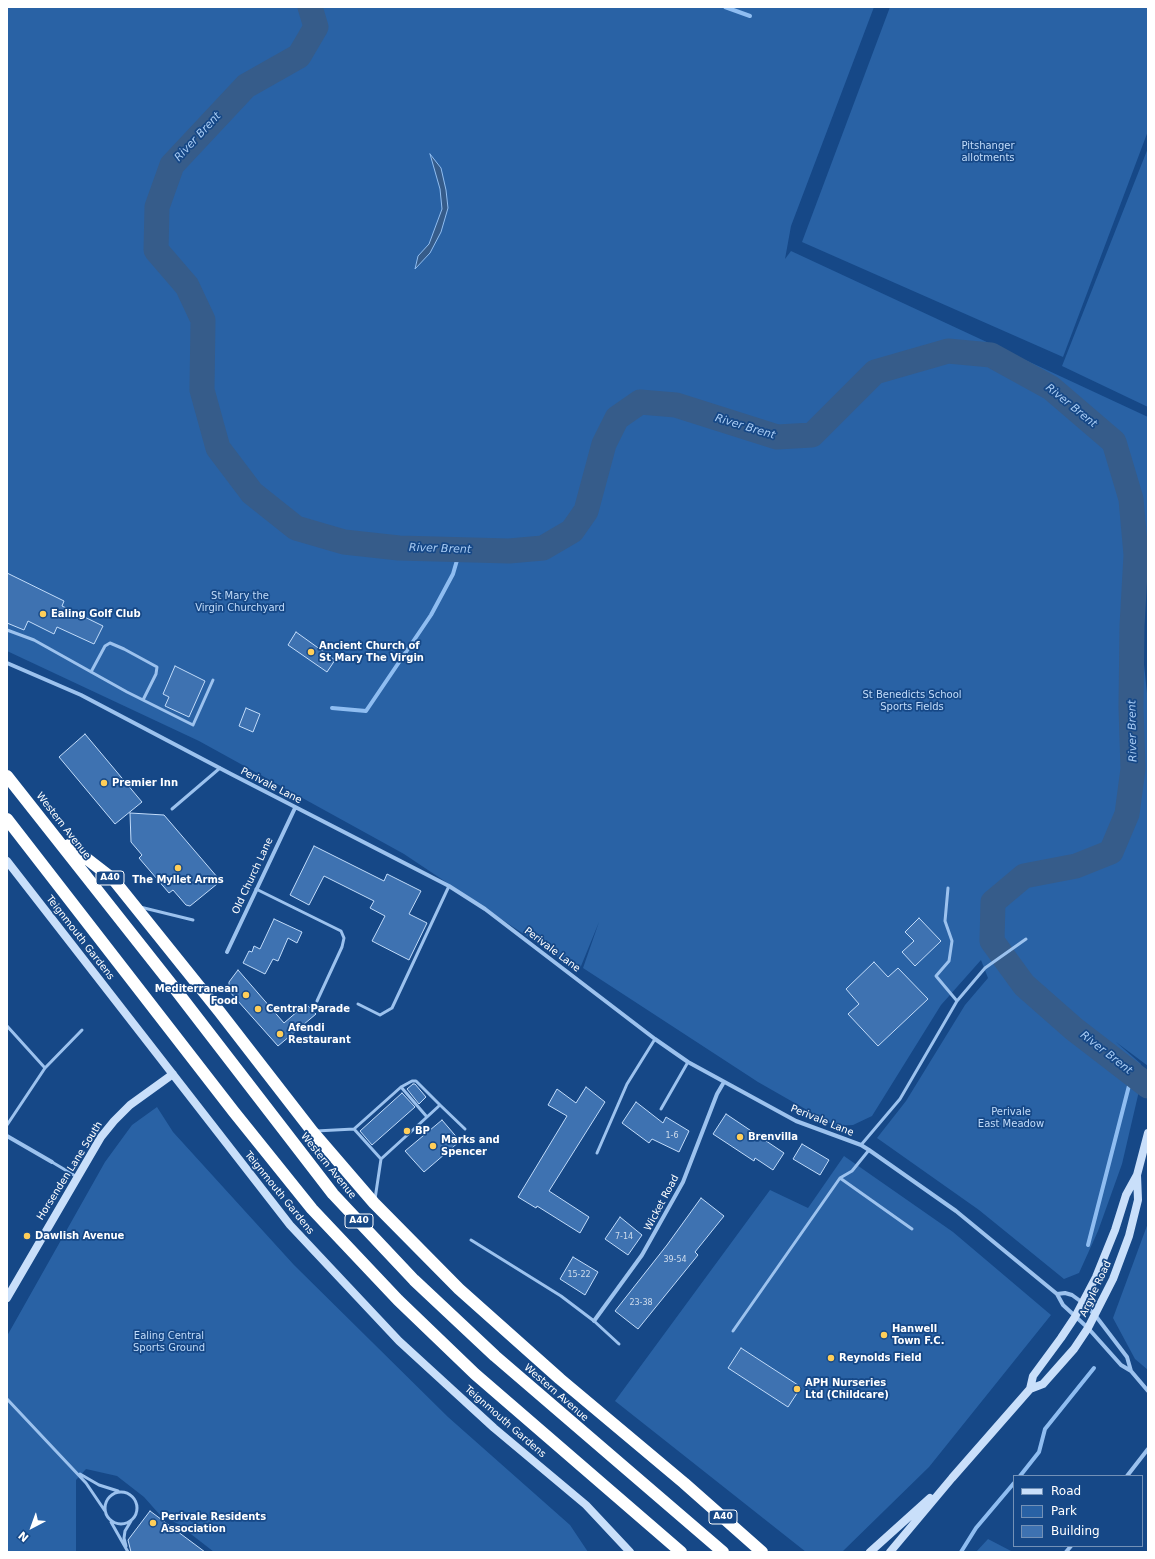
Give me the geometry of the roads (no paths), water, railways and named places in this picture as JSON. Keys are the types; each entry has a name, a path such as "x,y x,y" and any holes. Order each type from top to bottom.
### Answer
{"highway":[{"name":"Western Avenue","path":"7,776 55,835 339,1200 414,1280 495,1356 723,1552"},
{"name":"A40","path":"7,819 234,1112 312,1209 398,1300 475,1374 681,1552"},
{"name":"A40","path":"55,835 113,879 247,1046 312,1131 374,1202 464,1294 762,1552"}],"main road":[{"name":"Teignmouth Gardens","path":"7,861 290,1225 399,1341 494,1428 586,1505 611,1532"},
{"name":"Horsenden Lane South","path":"7,1298 101,1138 114,1121 130,1105 173,1074"},
{"name":"Argyle Road","path":"1030,1389 1033,1376 1075,1317 1096,1277 1115,1230 1126,1196 1137,1175 1148,1133"},
{"name":"Argyle Road","path":"890,1552 1030,1389 1043,1384 1074,1349 1088,1328 1113,1279 1129,1236 1138,1200 1137,1175"},
{"name":"Argyle Road","path":"870,1552 952,1478"},
{"path":"611,1532 623,1552"},
{"path":"611,1532 630,1552"}],"street":[{"name":"Perivale Lane","path":"7,663 81,695 295,808 449,886 484,909 539,949 655,1039 688,1062 796,1121 860,1145 869,1150 956,1211 1057,1294 1063,1305 1088,1328 1121,1365 1131,1370"},
{"name":"Old Church Lane","path":"227,952 295,808"},
{"name":"Wicket Road","path":"594,1320 642,1255 683,1182 724,1082"},
{"path":"7,1136 52,1162"},
{"name":"Perivale Lane","path":"1057,1294 1066,1293 1083,1302"},
{"path":"1083,1302 1095,1315 1127,1357 1131,1370 1148,1391"},
{"path":"1128,1475 1148,1449"}],"lane":[{"path":"7,630 34,640 91,672 193,725 213,680"},
{"path":"91,672 105,646 110,643 124,649 157,667 156,674 144,700"},
{"path":"172,809 220,768"},
{"path":"358,1004 380,1015 392,1008 449,886"},
{"path":"948,888 945,921 952,941 949,961 936,976 957,1001"},
{"path":"256,889 341,931 344,938 342,947 317,1001"},
{"path":"134,906 193,920"},
{"path":"860,1145 900,1099 957,1001 985,968 1026,939"},
{"path":"7,1026 45,1068"},
{"path":"7,1125 45,1068 82,1030"},
{"path":"597,1153 627,1084 655,1039"},
{"path":"661,1109 688,1062"},
{"path":"312,1131 354,1129 401,1087 412,1081 416,1081 465,1129"},
{"path":"401,1087 427,1117"},
{"path":"374,1202 380,1159 440,1105"},
{"path":"354,1129 380,1159"},
{"path":"733,1331 840,1178 852,1171 869,1150"},
{"path":"52,1162 77,1177"},
{"path":"840,1178 912,1230"},
{"path":"471,1240 562,1296 594,1320 619,1344"},
{"path":"7,1399 86,1483 105,1511 128,1551"},
{"path":"77,1472 99,1485 129,1494 136,1502 137,1508 134,1518 125,1531 124,1538 128,1551"},
{"path":"105,1511 105,1505 108,1499 117,1492 123,1492"},
{"path":"110,1520 118,1524 124,1524 134,1518"}],"waterway":[{"name":"River Brent","path":"310,7 316,27 299,56 246,86 172,165 157,207 156,250 187,286 203,320 202,390 218,448 252,493 296,528 344,542 399,548 509,551 543,548 572,531 586,511 604,444 617,418 640,402 676,405 777,437 812,435 875,372 948,351 991,355 1051,388 1114,442 1131,499 1136,555 1132,626 1131,707 1133,769 1127,814 1111,852 1076,866 1024,876 993,902 992,941 1024,985 1074,1029 1148,1086"},
{"path":"725,7 750,16"},
{"path":"332,708 366,711 431,615 453,574 460,550"},
{"path":"1088,1245 1132,1074"},
{"path":"1021,1475 1039,1452 1045,1429 1094,1368"},
{"path":"961,1552 976,1528 1013,1484"}],"place":[{"name":"Ealing Golf Club","path":"43,614"},
{"name":"Ancient Church of St Mary The Virgin","path":"311,652"},
{"name":"Premier Inn","path":"104,783"},
{"name":"The Myllet Arms","path":"178,868"},
{"name":"Mediterranean Food","path":"246,995"},
{"name":"Central Parade","path":"258,1009"},
{"name":"Afendi Restaurant","path":"280,1034"},
{"name":"BP","path":"407,1131"},
{"name":"Brenvilla","path":"740,1137"},
{"name":"Marks and Spencer","path":"433,1146"},
{"name":"Dawlish Avenue","path":"27,1236"},
{"name":"Hanwell Town F.C.","path":"884,1335"},
{"name":"Reynolds Field","path":"831,1358"},
{"name":"APH Nurseries Ltd (Childcare)","path":"797,1389"},
{"name":"Perivale Residents Association","path":"153,1523"}],"park label":[{"name":"Pitshanger allotments","path":"988,152"},
{"name":"St Mary the Virgin Churchyard","path":"240,602"},
{"name":"St Benedicts School Sports Fields","path":"912,700"},
{"name":"Perivale East Meadow","path":"1011,1118"},
{"name":"Ealing Central Sports Ground","path":"169,1342"}]}
